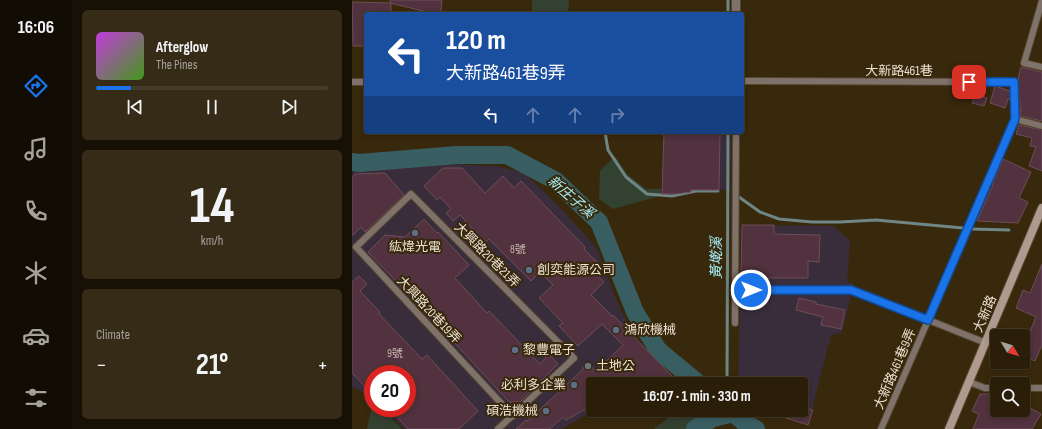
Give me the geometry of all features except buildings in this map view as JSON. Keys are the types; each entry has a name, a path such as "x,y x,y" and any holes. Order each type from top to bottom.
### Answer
{"main road":[{"name":"大新路","path":"949,429 1042,208"}],"street":[{"path":"736,0 736,12"}],"lane":[{"path":"1042,1 1024,63 1042,67"},
{"name":"大新路461巷","path":"744,81 1014,82 1015,119"},
{"path":"352,82 364,82"},
{"path":"1015,119 1042,126"},
{"name":"大新路461巷9弄","path":"881,429 1015,119"},
{"path":"735,323 736,134"},
{"name":"大興路20巷21弄","path":"384,221 411,194 574,358 513,416"},
{"name":"大興路20巷19弄","path":"384,221 356,247 513,416"},
{"path":"751,290 851,290 986,342"},
{"path":"969,382 990,388"},
{"path":"1030,388 1042,388"},
{"path":"498,429 513,416"}],"shaded area":[{"path":"720,134 731,134 730,190 719,190"},
{"path":"438,164 498,166 524,173 556,203 596,247 614,294 633,336 672,377 586,377 586,415 562,429 404,429 393,417 416,417 416,365 364,365 364,393 352,387 352,173 383,168"},
{"path":"742,225 833,226 850,240 847,282 854,284 842,333 831,335 808,425 783,417 808,417 808,377 738,377"}],"green space":[{"path":"532,0 569,0 568,12 532,12"},
{"path":"615,156 627,174 646,189 661,189 660,196 613,209 599,199 600,171"},
{"path":"370,417 391,417 402,429 367,429"},
{"path":"669,417 709,417 686,429 654,429"}],"waterway":[{"name":"黃墘溪","path":"728,0 728,12"},
{"path":"605,134 608,150 626,177 647,194 672,196 696,191 718,191"},
{"name":"黃墘溪","path":"727,377 728,134"},
{"name":"新庄子溪","path":"352,162 359,163 457,155 507,155 556,181 599,222 635,312 658,350 691,377"},
{"path":"739,197 760,212 779,219 812,222 876,220 963,228"},
{"path":"971,229 1009,230"},
{"path":"695,429 717,417"},
{"path":"738,417 746,424 756,429"}],"place":[{"name":"紘煒光電","path":"415,233"},
{"name":"創奕能源公司","path":"529,270"},
{"name":"鴻欣機械","path":"616,330"},
{"name":"黎豐電子","path":"515,350"},
{"name":"土地公","path":"588,366"},
{"name":"必利多企業","path":"574,385"},
{"name":"碩浩機械","path":"546,411"}],"route":[{"path":"751,290 851,290 928,320 1015,119 1014,82 969,82"}]}
